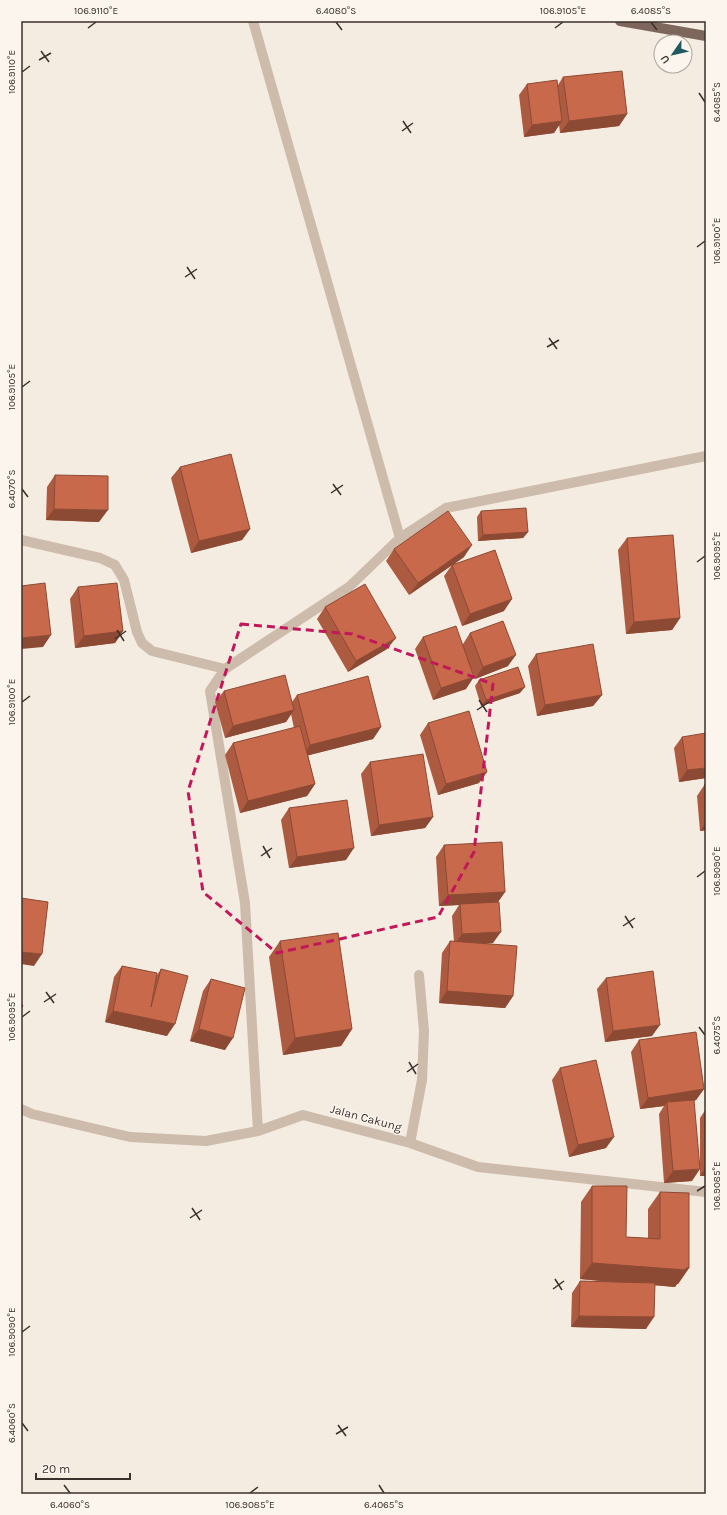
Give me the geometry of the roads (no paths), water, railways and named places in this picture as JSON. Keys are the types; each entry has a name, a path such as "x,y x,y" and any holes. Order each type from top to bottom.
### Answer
{"main road":[{"path":"620,21 706,36"}],"street":[{"path":"253,21 400,538"},
{"path":"258,1131 245,903 210,691 225,669 349,587 400,538 446,508 706,456"},
{"path":"21,540 100,558 115,565 124,580 137,632 142,643 152,651 225,669"},
{"path":"410,1143 422,1080 424,1031 419,976"},
{"name":"Jalan Cakung","path":"21,1109 32,1114 130,1137 206,1141 258,1131 303,1115 410,1143 478,1167 706,1192"}]}
